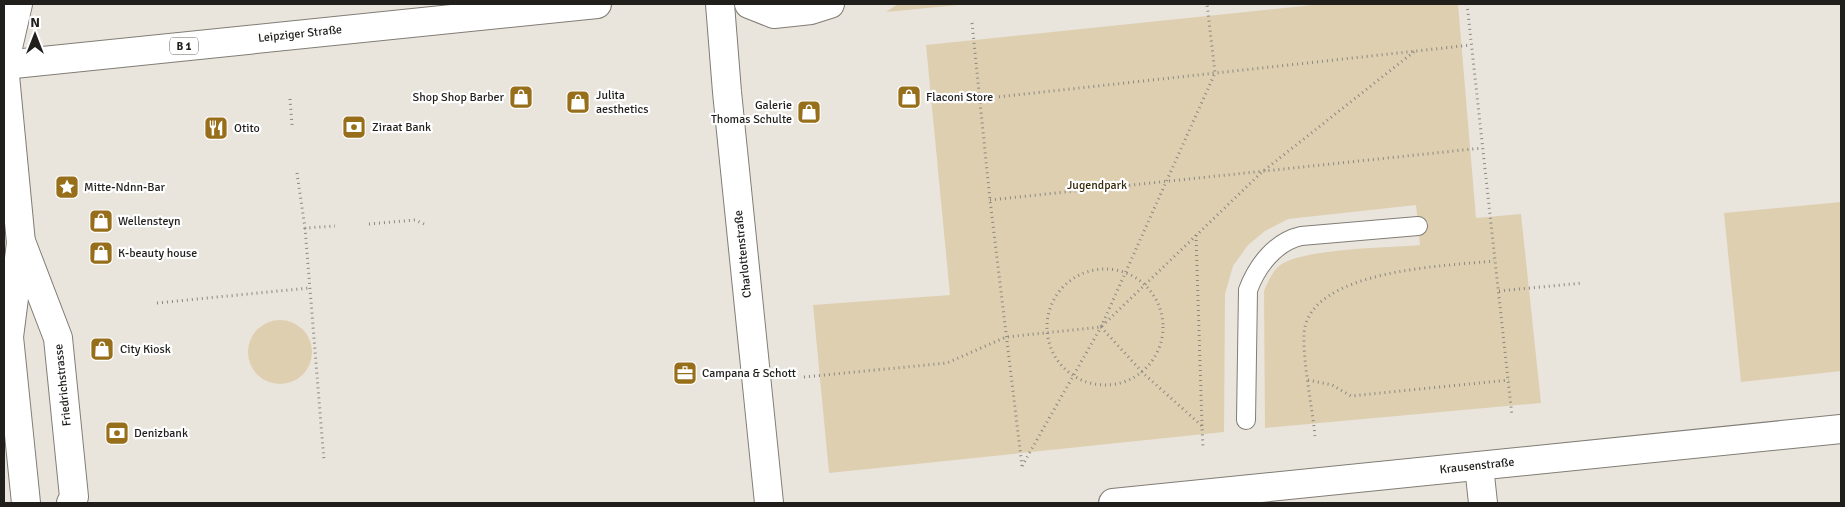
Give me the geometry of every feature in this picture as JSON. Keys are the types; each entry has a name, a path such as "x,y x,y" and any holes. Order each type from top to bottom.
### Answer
{"street":[{"name":"Friedrichstrasse","path":"18,4 4,65 21,242 9,337 26,503"},
{"name":"Leipziger Straße","path":"4,65 597,4"},
{"name":"Charlottenstraße","path":"720,4 728,101 769,503"},
{"path":"749,4 774,14 812,10 830,4"},
{"name":"Friedrichstrasse","path":"21,242 58,338 74,497 71,503"},
{"name":"Krausenstraße","path":"1113,503 1841,429"},
{"path":"1478,466 1483,503"}],"lane":[{"path":"1246,420 1248,290 1255,272 1267,257 1289,239 1300,236 1418,226"}],"path":[{"path":"972,22 990,200 1022,466 1101,327 1168,182 1214,73 1207,4"},
{"path":"1467,4 1512,416"},
{"path":"979,98 1472,45"},
{"path":"804,378 947,363 1006,337 1101,327 1262,172 1415,51"},
{"path":"290,98 292,125"},
{"path":"990,200 1482,148"},
{"path":"297,173 305,228 324,461"},
{"path":"370,224 415,220 424,224"},
{"path":"305,228 335,226"},
{"path":"1196,235 1203,448"},
{"path":"1315,436 1304,333 1310,313 1327,297 1355,281 1391,273 1494,261"},
{"path":"1106,269 1126,273 1145,285 1156,299 1162,317 1163,335 1158,352 1143,373 1118,384 1103,385 1088,383 1074,376 1061,365 1052,350 1047,333 1049,314 1057,295 1070,281 1087,272 1106,269"},
{"path":"1499,290 1583,283"},
{"path":"157,303 309,288"},
{"path":"1101,327 1143,373 1202,426"},
{"path":"1308,380 1332,385 1351,396 1509,380"}],"green space":[{"path":"898,4 969,4 886,12"},
{"name":"Jugendpark","path":"1323,4 1458,4 1476,218 1521,214 1541,403 1265,428 1264,291 1273,272 1289,261 1324,252 1420,245 1416,205 1288,219 1265,231 1248,245 1233,266 1225,294 1224,432 829,473 813,305 950,295 926,45"},
{"path":"1841,202 1841,371 1741,382 1724,213"},
{"path":"280,320 298,326 306,334 312,352 306,370 298,378 280,384 262,378 254,370 248,352 254,334 262,326"}],"place":[{"name":"Shop Shop Barber","path":"521,97"},
{"name":"Flaconi Store","path":"909,97"},
{"name":"Julita aesthetics","path":"578,102"},
{"name":"Galerie Thomas Schulte","path":"809,112"},
{"name":"Ziraat Bank","path":"354,127"},
{"name":"Otito","path":"216,128"},
{"name":"Mitte-Ndnn-Bar","path":"67,187"},
{"name":"Wellensteyn","path":"101,221"},
{"name":"K-beauty house","path":"101,253"},
{"name":"City Kiosk","path":"102,349"},
{"name":"Campana & Schott","path":"685,373"},
{"name":"Denizbank","path":"117,433"}]}
